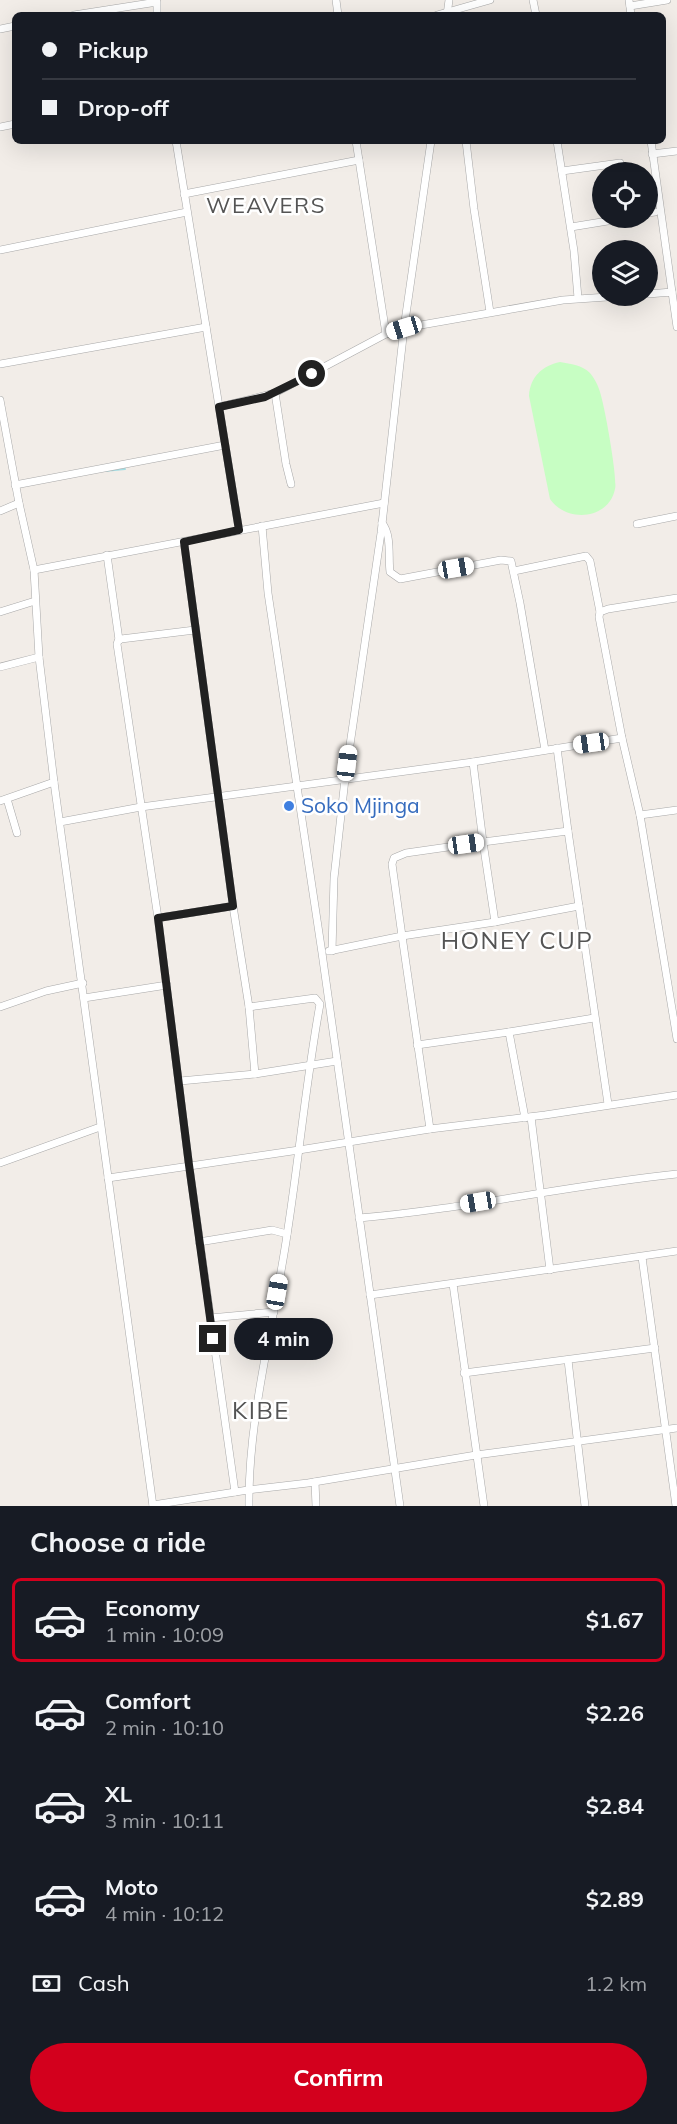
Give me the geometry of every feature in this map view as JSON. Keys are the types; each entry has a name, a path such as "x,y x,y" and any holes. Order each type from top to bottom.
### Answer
{"street":[{"path":"453,12 490,0"},
{"path":"629,3 667,0"},
{"path":"92,12 157,1"},
{"path":"176,144 239,530"},
{"path":"356,144 386,334"},
{"path":"332,951 334,878 345,779 382,524 404,328 430,144"},
{"path":"466,144 490,312"},
{"path":"558,144 571,227 578,298"},
{"path":"651,144 677,327"},
{"path":"652,154 677,151"},
{"path":"184,194 359,160"},
{"path":"562,171 592,167"},
{"path":"0,250 188,212"},
{"path":"571,227 592,224"},
{"path":"658,293 672,292"},
{"path":"219,407 275,393 386,334 404,328 490,312 592,297"},
{"path":"0,364 206,327"},
{"path":"275,393 291,484"},
{"path":"0,400 15,485 34,570 39,657 54,782 153,1505 315,1482 476,1455 677,1428"},
{"path":"15,485 225,445"},
{"path":"0,511 19,503"},
{"path":"34,570 384,503"},
{"path":"637,524 677,516"},
{"path":"382,524 386,528 388,537 390,572 400,579 501,560 511,561 545,750"},
{"path":"262,526 264,558 400,1506"},
{"path":"184,542 233,906 249,1007 255,1074"},
{"path":"107,555 119,640 117,644 158,918 189,1165 235,1492"},
{"path":"514,571 586,556 590,561 622,738 639,815 677,1039"},
{"path":"600,612 677,598"},
{"path":"0,612 35,601"},
{"path":"119,640 195,630"},
{"path":"0,667 39,657"},
{"path":"60,822 141,807 473,762 622,738"},
{"path":"557,748 608,1104"},
{"path":"473,762 495,922"},
{"path":"16,833 3,800 54,782"},
{"path":"639,815 677,810"},
{"path":"430,1129 392,870 394,858 406,853 568,831"},
{"path":"158,918 233,906"},
{"path":"322,953 402,936 579,906"},
{"path":"0,1007 83,983"},
{"path":"84,998 167,985"},
{"path":"249,1007 315,998 320,1004 309,1065 287,1234 251,1443 249,1506"},
{"path":"417,1045 594,1018"},
{"path":"509,1032 528,1117 550,1270"},
{"path":"180,1081 255,1074 337,1062"},
{"path":"108,1178 430,1129 677,1095"},
{"path":"0,1163 100,1127"},
{"path":"359,1218 397,1215 677,1174"},
{"path":"200,1242 272,1230 287,1234"},
{"path":"370,1295 677,1251"},
{"path":"642,1257 676,1506"},
{"path":"453,1284 484,1506"},
{"path":"210,1317 274,1311"},
{"path":"464,1373 655,1348"},
{"path":"567,1360 585,1506"},
{"path":"315,1482 316,1506"},
{"path":"201,1497 202,1506"}],"green space":[{"path":"560,362 583,368 594,379 601,396 610,440 615,489 605,507 586,515 566,512 550,499 529,396 532,383 538,373"}],"waterway":[{"path":"104,471 125,469"}],"place":[{"name":"Soko Mjinga","path":"289,806"}],"district":[{"name":"WEAVERS","path":"266,205"},
{"name":"HONEY CUP","path":"517,941"},
{"name":"KIBE","path":"261,1411"}],"route":[{"path":"213,1339 158,918 233,906 184,542 239,530 219,407 265,397 312,374"}]}
